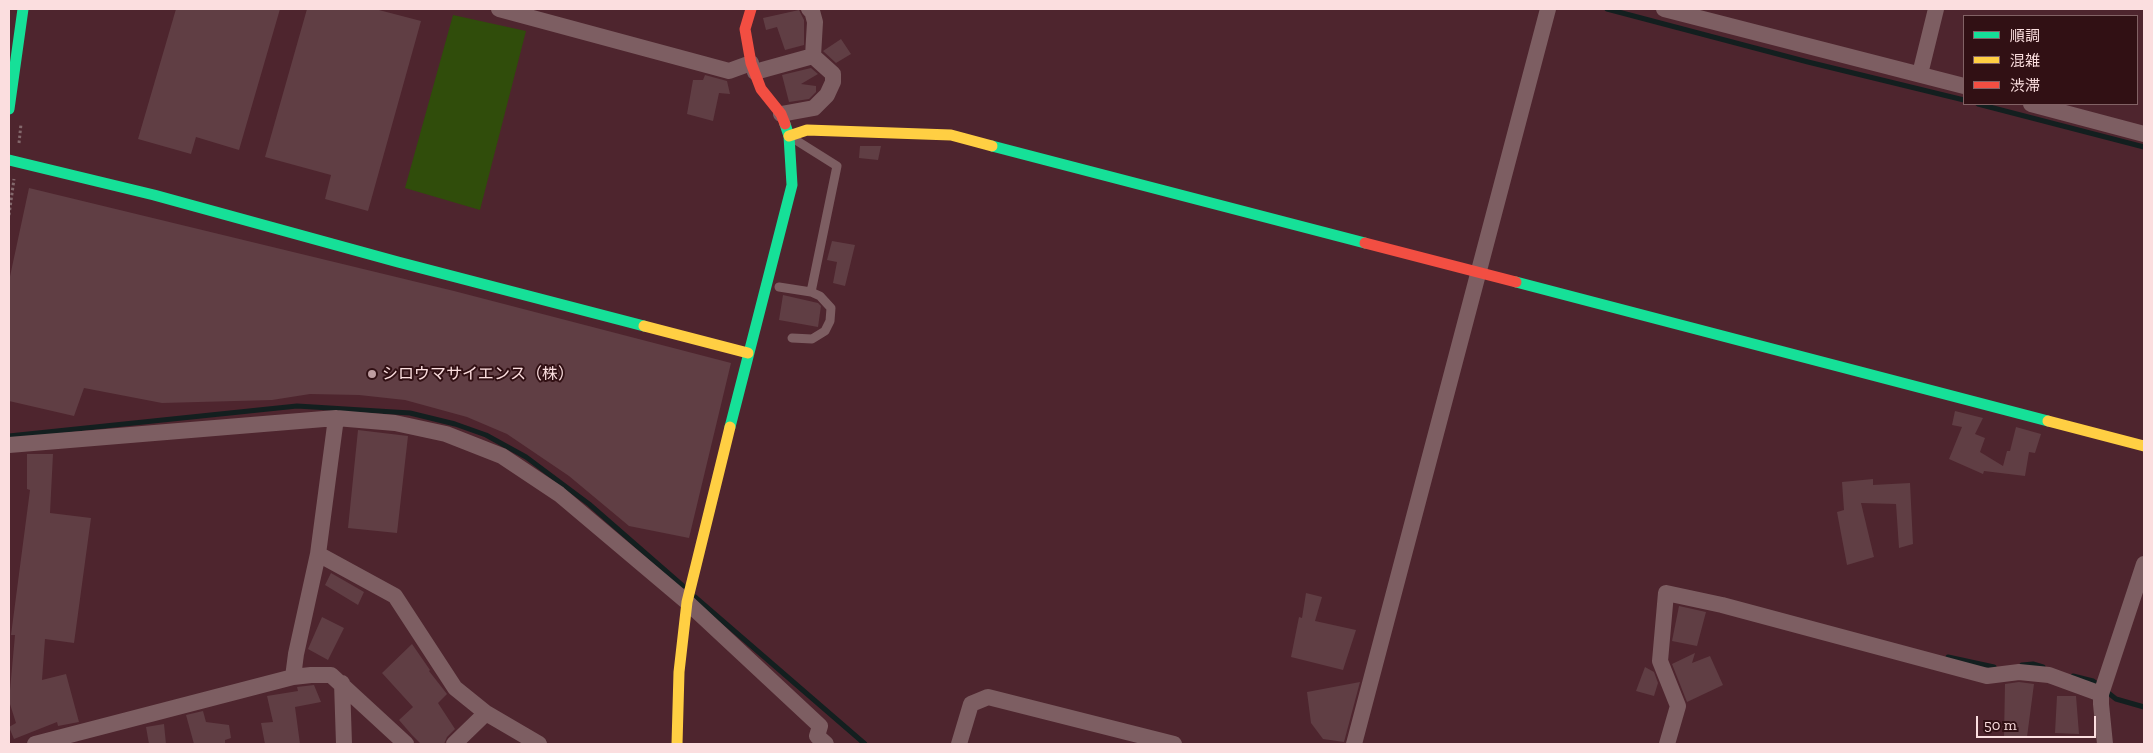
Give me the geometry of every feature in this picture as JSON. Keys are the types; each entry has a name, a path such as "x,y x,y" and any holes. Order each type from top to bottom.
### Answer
{"street":[{"path":"9,109 23,9"},
{"path":"499,9 729,71 813,56"},
{"path":"677,744 679,672 688,602 748,353 792,184 789,136 781,114 761,89 753,68 745,29 751,9"},
{"path":"809,9 812,11 815,22 813,56"},
{"path":"1354,744 1548,9"},
{"path":"1664,9 1963,86"},
{"path":"1920,74 1936,9"},
{"path":"781,114 814,108 827,95 833,82 833,74 813,56"},
{"path":"2035,105 2144,134"},
{"path":"789,136 808,130 951,135 2144,446"},
{"path":"9,160 154,195 748,353"},
{"path":"293,677 296,654 318,554 336,418"},
{"path":"9,445 336,418 395,423 446,434 502,456 559,494 688,602 820,726 817,736 826,744"},
{"path":"318,554 396,596 454,688 486,713 539,744"},
{"path":"2105,744 2101,694 2144,564"},
{"path":"1667,744 1678,706 1660,661 1666,593 1722,604 1987,676 2019,672 2049,675 2101,694"},
{"path":"35,744 293,677 311,675 331,675 342,683 406,744"},
{"path":"342,683 344,744"},
{"path":"959,744 971,704 988,697 1174,744"},
{"path":"454,744 486,713"}],"lane":[{"path":"789,136 837,166 811,292"},
{"path":"779,287 811,292 820,296 831,308 830,321 824,331 812,339 792,338"}],"green space":[{"path":"453,15 526,31 480,210 405,188"}],"building":[{"path":"176,9 280,9 239,150 196,137 191,154 138,139"},
{"path":"307,9 375,9 421,21 368,211 325,199 331,175 265,157"},
{"path":"799,10 804,20 804,45 785,50 777,27 766,30 763,18"},
{"path":"841,39 851,54 836,63 823,51"},
{"path":"811,68 818,74 801,84 816,86 816,92 809,99 789,102 782,75"},
{"path":"705,75 727,81 730,94 719,93 713,121 687,114 693,80 703,80"},
{"path":"860,146 881,146 878,160 859,158"},
{"name":"シロウマサイエンス（株）","path":"29,188 454,291 731,363 689,538 629,526 569,476 507,434 467,417 405,400 359,395 310,394 272,400 162,403 84,388 74,416 9,401 9,281"},
{"path":"832,241 855,245 845,286 833,283 837,262 827,260"},
{"path":"783,295 818,303 821,306 818,327 779,320"},
{"path":"1955,411 1983,418 1975,434 1985,438 1980,452 2003,466 2007,451 2010,451 2016,427 2041,434 2035,453 2029,452 2025,476 1984,471 1983,474 1949,459 1962,427 1952,425"},
{"path":"358,430 408,436 397,533 348,528"},
{"path":"27,454 53,454 50,513 91,518 74,643 45,639 42,680 66,674 79,722 58,726 57,722 14,739 9,727 16,723 9,701 15,635 11,635 30,490 27,489"},
{"path":"1873,479 1873,485 1910,483 1913,544 1899,548 1896,504 1861,503 1874,557 1847,565 1837,512 1844,510 1842,482"},
{"path":"331,573 364,592 358,605 325,585"},
{"path":"1306,593 1322,597 1315,621 1356,630 1343,670 1291,657 1299,617 1302,618"},
{"path":"1679,606 1706,612 1697,646 1672,641"},
{"path":"322,617 344,628 328,660 308,649"},
{"path":"412,644 429,671 447,694 438,703 455,729 447,737 444,744 421,744 412,735 399,720 413,707 382,673"},
{"path":"1695,653 1692,663 1710,656 1723,685 1687,702 1672,664"},
{"path":"1645,667 1654,672 1658,683 1654,696 1636,691"},
{"path":"1360,682 1344,742 1323,739 1311,723 1307,692"},
{"path":"2019,682 2034,684 2027,737 2004,737 2005,684"},
{"path":"314,685 321,702 295,707 300,744 265,744 261,723 273,722 267,696 298,691 297,687"},
{"path":"2057,696 2076,696 2079,734 2055,733"},
{"path":"203,711 206,722 229,725 231,738 225,740 225,744 194,744 186,715"},
{"path":"164,724 166,744 149,744 146,727"}],"waterway":[{"path":"1607,9 1808,62 1963,100"},
{"path":"1982,105 2144,147"},
{"path":"9,436 297,406 410,413 455,424 486,435 526,457 589,504 683,586"},
{"path":"695,597 865,744"},
{"path":"1948,657 1994,667"},
{"path":"2022,665 2033,664 2043,667"},
{"path":"2073,676 2093,681 2116,699 2144,707"}],"traffic: fast":[{"path":"9,109 23,9"},
{"path":"730,427 792,185 789,136 785,124"},
{"path":"992,146 1365,243"},
{"path":"9,160 154,195 398,262 644,326"},
{"path":"1516,282 2048,421"}],"traffic: slow":[{"path":"789,136 807,130 951,135 992,146"},
{"path":"644,326 748,353"},
{"path":"2048,421 2144,446"},
{"path":"677,744 679,672 687,602 730,427"}],"traffic: jam":[{"path":"751,9 745,29 751,63 761,89 781,114 785,124"},
{"path":"1365,243 1516,282"}],"place":[{"name":"シロウマサイエンス（株）","path":"372,374"}]}
